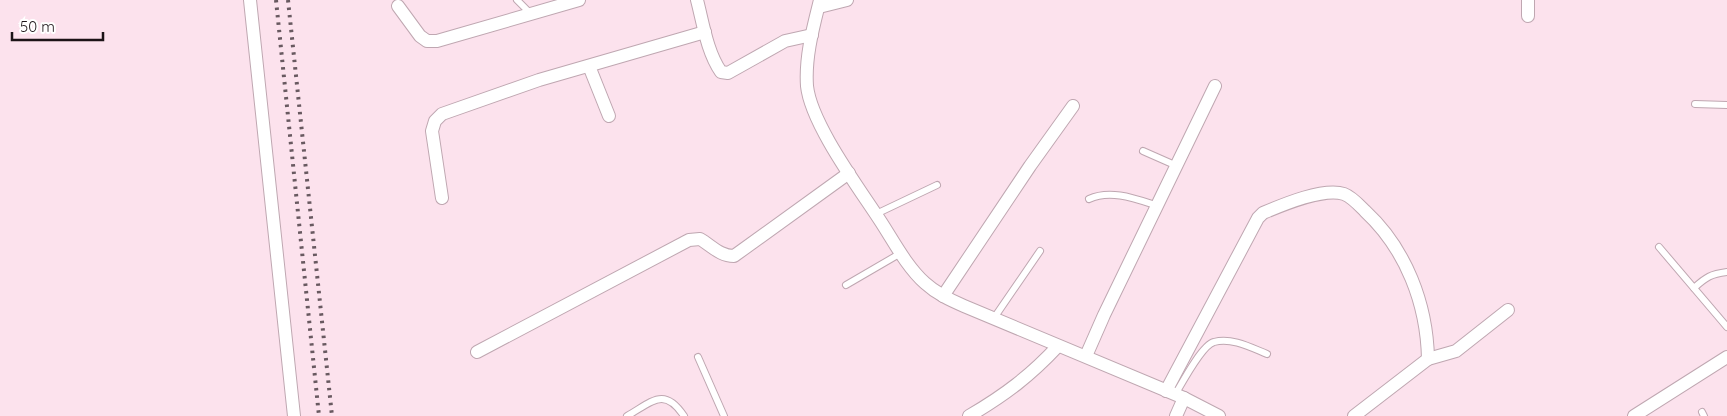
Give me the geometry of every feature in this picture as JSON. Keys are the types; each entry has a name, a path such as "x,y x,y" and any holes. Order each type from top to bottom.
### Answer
{"street":[{"path":"250,0 294,416"},
{"path":"398,6 420,36 427,41 437,41 579,0"},
{"path":"697,0 705,32 716,65 721,72 728,73 785,41 812,35"},
{"path":"847,0 819,3 809,46 808,87 813,109 849,173 924,283 943,296 1058,346 1086,356 1175,395 1215,415"},
{"path":"1528,0 1528,16"},
{"path":"442,198 432,130 435,121 442,114 539,80 705,32"},
{"path":"589,66 609,116"},
{"path":"1086,356 1215,86"},
{"path":"943,296 1030,166 1073,106"},
{"path":"477,352 689,240 700,239 720,253 734,256 849,173"},
{"path":"1176,416 1175,395 1258,218 1263,213 1309,196 1332,192 1344,194 1379,224 1393,244 1411,277 1420,299 1427,334 1428,359"},
{"path":"1354,416 1428,359 1456,352 1508,310"},
{"path":"969,416 1020,383 1058,346"},
{"path":"1634,416 1727,357"}],"lane":[{"path":"517,0 531,14"},
{"path":"1695,104 1727,105"},
{"path":"1144,151 1177,166"},
{"path":"876,214 937,185"},
{"path":"1089,199 1096,196 1114,195 1158,206"},
{"path":"1659,247 1727,327"},
{"path":"994,318 1040,251"},
{"path":"846,285 902,253"},
{"path":"1694,288 1706,277 1727,272"},
{"path":"1175,395 1204,349 1212,342 1224,341 1240,344 1268,354"},
{"path":"698,357 724,416"},
{"path":"627,416 659,399 665,398 676,404 684,416"}],"railway":[{"path":"276,0 319,416"},
{"path":"288,0 332,416"}]}
